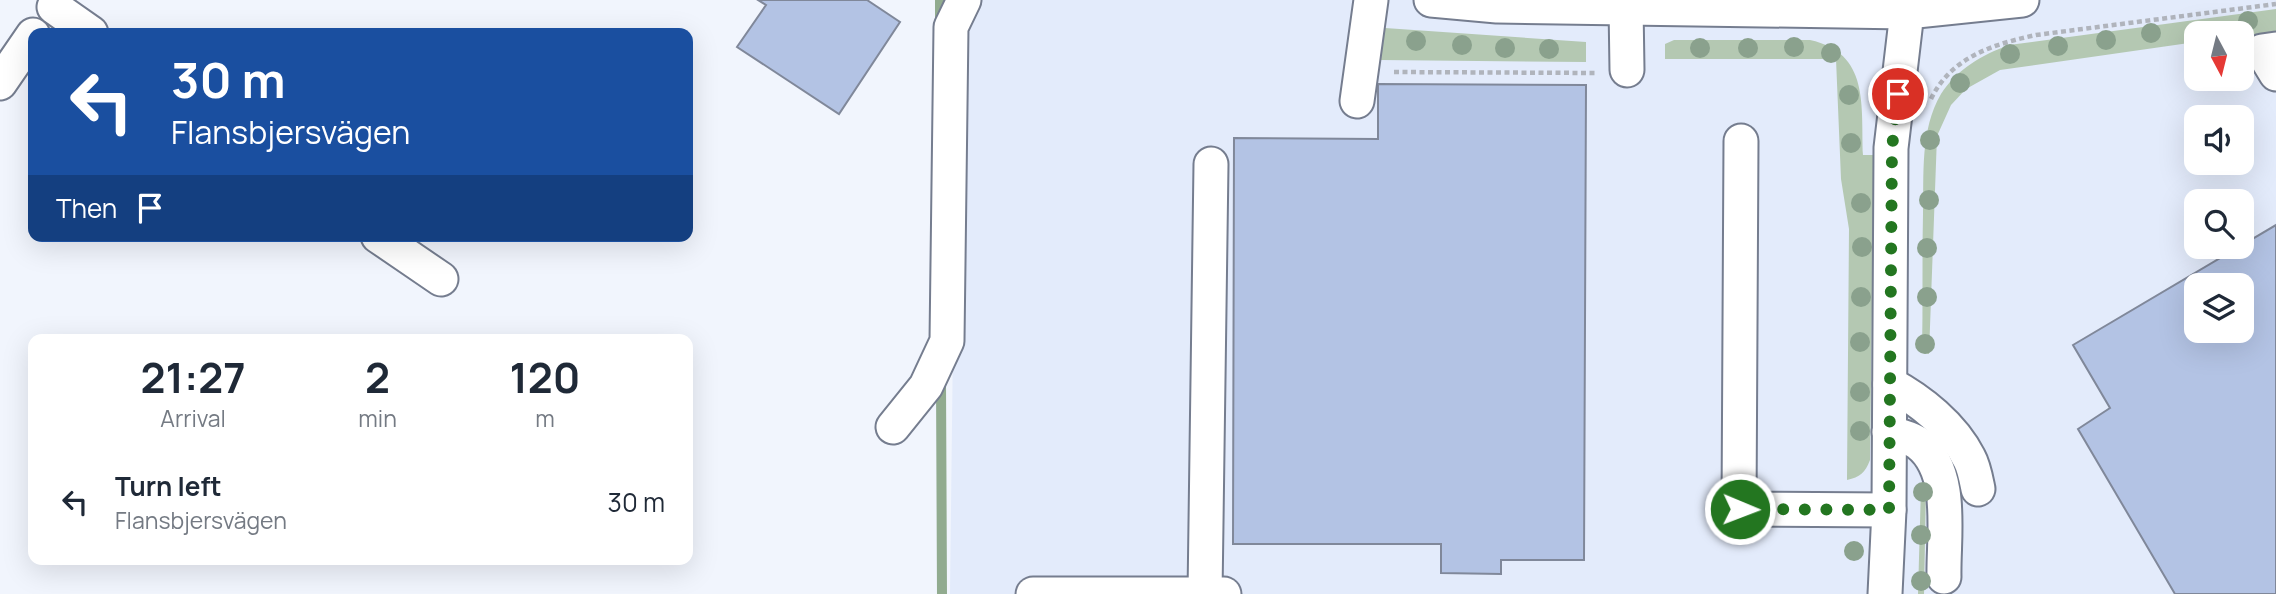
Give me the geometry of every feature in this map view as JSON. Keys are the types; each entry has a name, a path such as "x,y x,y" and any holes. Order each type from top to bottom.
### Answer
{"street":[{"path":"893,427 926,386 947,341 951,27 964,0"},
{"path":"1359,86 1371,0"},
{"path":"1431,0 1497,6 1907,12 2022,0"},
{"path":"39,28 57,4 85,28"},
{"path":"1626,6 1626,70"},
{"path":"1885,594 1889,510 1892,148 1907,12"},
{"path":"0,83 28,43"},
{"path":"2276,49 2262,51 2276,74"},
{"path":"1741,141 1740,509 1889,510"},
{"path":"1205,594 1211,164"},
{"path":"387,242 442,279"},
{"path":"1890,384 1913,396 1947,427 1969,458 1979,489"},
{"path":"1889,432 1917,442 1934,458 1943,480 1944,578"},
{"path":"1033,594 1224,594"}],"path":[{"path":"1929,104 1950,74 1973,54 2001,43 2036,35 2276,4"},
{"path":"1359,86 1626,70"}],"shaded area":[{"path":"957,0 2276,0 2276,594 950,594"}],"green space":[{"path":"2276,9 2276,31 2254,34 2254,21 2187,21"},
{"path":"2184,21 2184,44 2000,70 1966,89 1951,105 1937,136 1929,354 1922,353 1923,183 1929,122 1941,94 1962,70 1989,53 2009,45"},
{"path":"1385,28 1586,42 1586,62 1380,60"},
{"path":"1674,40 1810,40 1829,47 1853,69 1861,101 1863,155 1874,155 1870,460 1862,474 1855,477 1847,480 1849,229 1841,179 1836,59 1665,59 1665,44"},
{"path":"1921,487 1926,487 1924,594 1918,594"}],"building":[{"path":"758,0 867,0 900,22 839,114 737,47 766,5"},
{"path":"1378,84 1586,85 1584,560 1501,560 1501,574 1441,573 1441,544 1233,544 1234,138 1378,139"},
{"path":"2276,225 2276,594 2175,594 2078,429 2110,408 2073,345 2184,279 2184,343 2254,343 2254,273 2195,273 2218,259 2254,259 2254,238"}],"waterway":[{"path":"940,0 940,23"},
{"path":"941,381 942,594"}],"route":[{"path":"1740,509 1889,510 1892,148 1898,94"}]}
